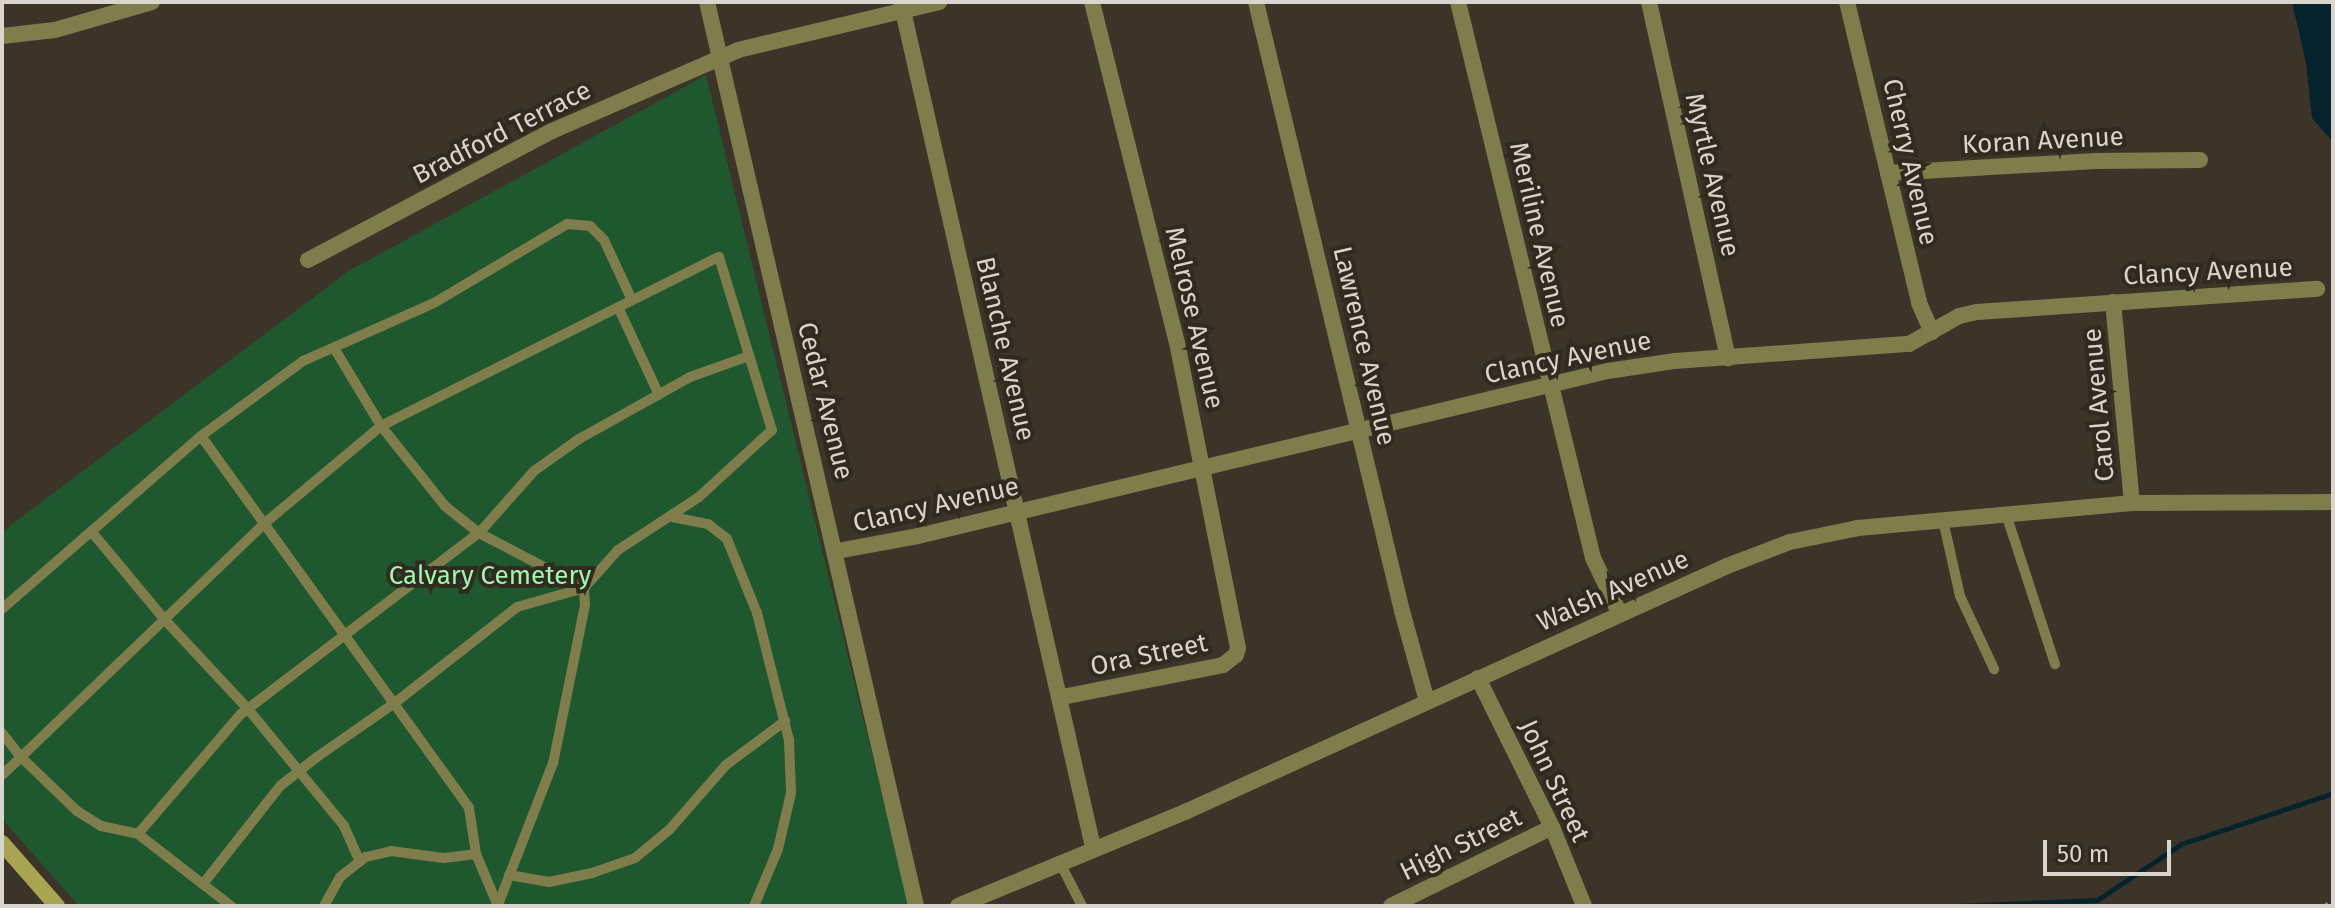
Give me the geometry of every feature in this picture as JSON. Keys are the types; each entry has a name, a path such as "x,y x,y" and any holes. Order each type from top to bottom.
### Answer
{"main road":[{"path":"2,843 57,906"}],"street":[{"path":"2,36 55,30 152,2"},
{"name":"Cedar Avenue","path":"707,2 837,551 916,906"},
{"name":"Bradford Terrace","path":"308,260 552,131 721,57 902,6 939,2"},
{"name":"Melrose Avenue","path":"1092,2 1204,466 1238,648"},
{"name":"Lawrence Avenue","path":"1256,2 1402,611 1427,701"},
{"name":"Meriline Avenue","path":"1458,2 1593,558 1620,614"},
{"name":"Myrtle Avenue","path":"1649,2 1728,358"},
{"name":"Cherry Avenue","path":"1847,2 1919,303 1932,332"},
{"name":"Blanche Avenue","path":"902,6 1062,697 1093,847"},
{"name":"Koran Avenue","path":"1888,173 2096,161 2200,160"},
{"name":"Clancy Avenue","path":"837,551 1550,384 1675,361 1909,344 1959,316 1977,312 2317,289"},
{"name":"Carol Avenue","path":"2113,302 2132,503"},
{"name":"Walsh Avenue","path":"958,906 1059,861 1185,812 1727,566 1790,542 1858,528 2132,503 2333,502"},
{"name":"Ora Street","path":"1062,697 1223,665 1236,655 1238,648"},
{"name":"John Street","path":"1478,678 1552,827 1584,906"},
{"name":"High Street","path":"1391,906 1552,827"}],"lane":[{"path":"2,609 201,436 303,361 434,303 567,224 590,226 604,240 632,300"},
{"path":"2,775 265,523 381,426 719,257 772,430 699,497 618,550 584,588 517,607 396,702 280,786 203,884"},
{"path":"618,307 659,395"},
{"path":"334,348 381,426 445,506 479,533 584,588"},
{"path":"138,834 248,709 348,636 479,533 534,471 579,439 690,377 749,356"},
{"path":"201,436 396,702 469,808 476,854 498,905"},
{"path":"2006,514 2055,664"},
{"path":"672,517 708,524 727,539 757,613 785,721 791,793 778,849 754,906"},
{"path":"1943,520 1960,596 1994,669"},
{"path":"91,531 165,620 248,709 344,826 360,862"},
{"path":"498,905 553,763 585,605 584,588"},
{"path":"509,875 549,882 592,873 635,858 670,829 726,765 785,721"},
{"path":"2,733 21,757 77,811 101,826 138,834 231,906"},
{"path":"324,906 340,877 360,862 391,851 444,858 476,854"},
{"path":"1059,861 1077,904"}],"green space":[{"name":"Calvary Cemetery","path":"706,75 909,906 79,906 2,819 2,532 347,272"}],"water":[{"path":"2292,2 2333,2 2333,142 2312,118 2306,63"}],"waterway":[{"path":"1956,906 2097,900 2181,844 2333,793"}],"railway":[{"path":"2325,906 2333,900"}]}
